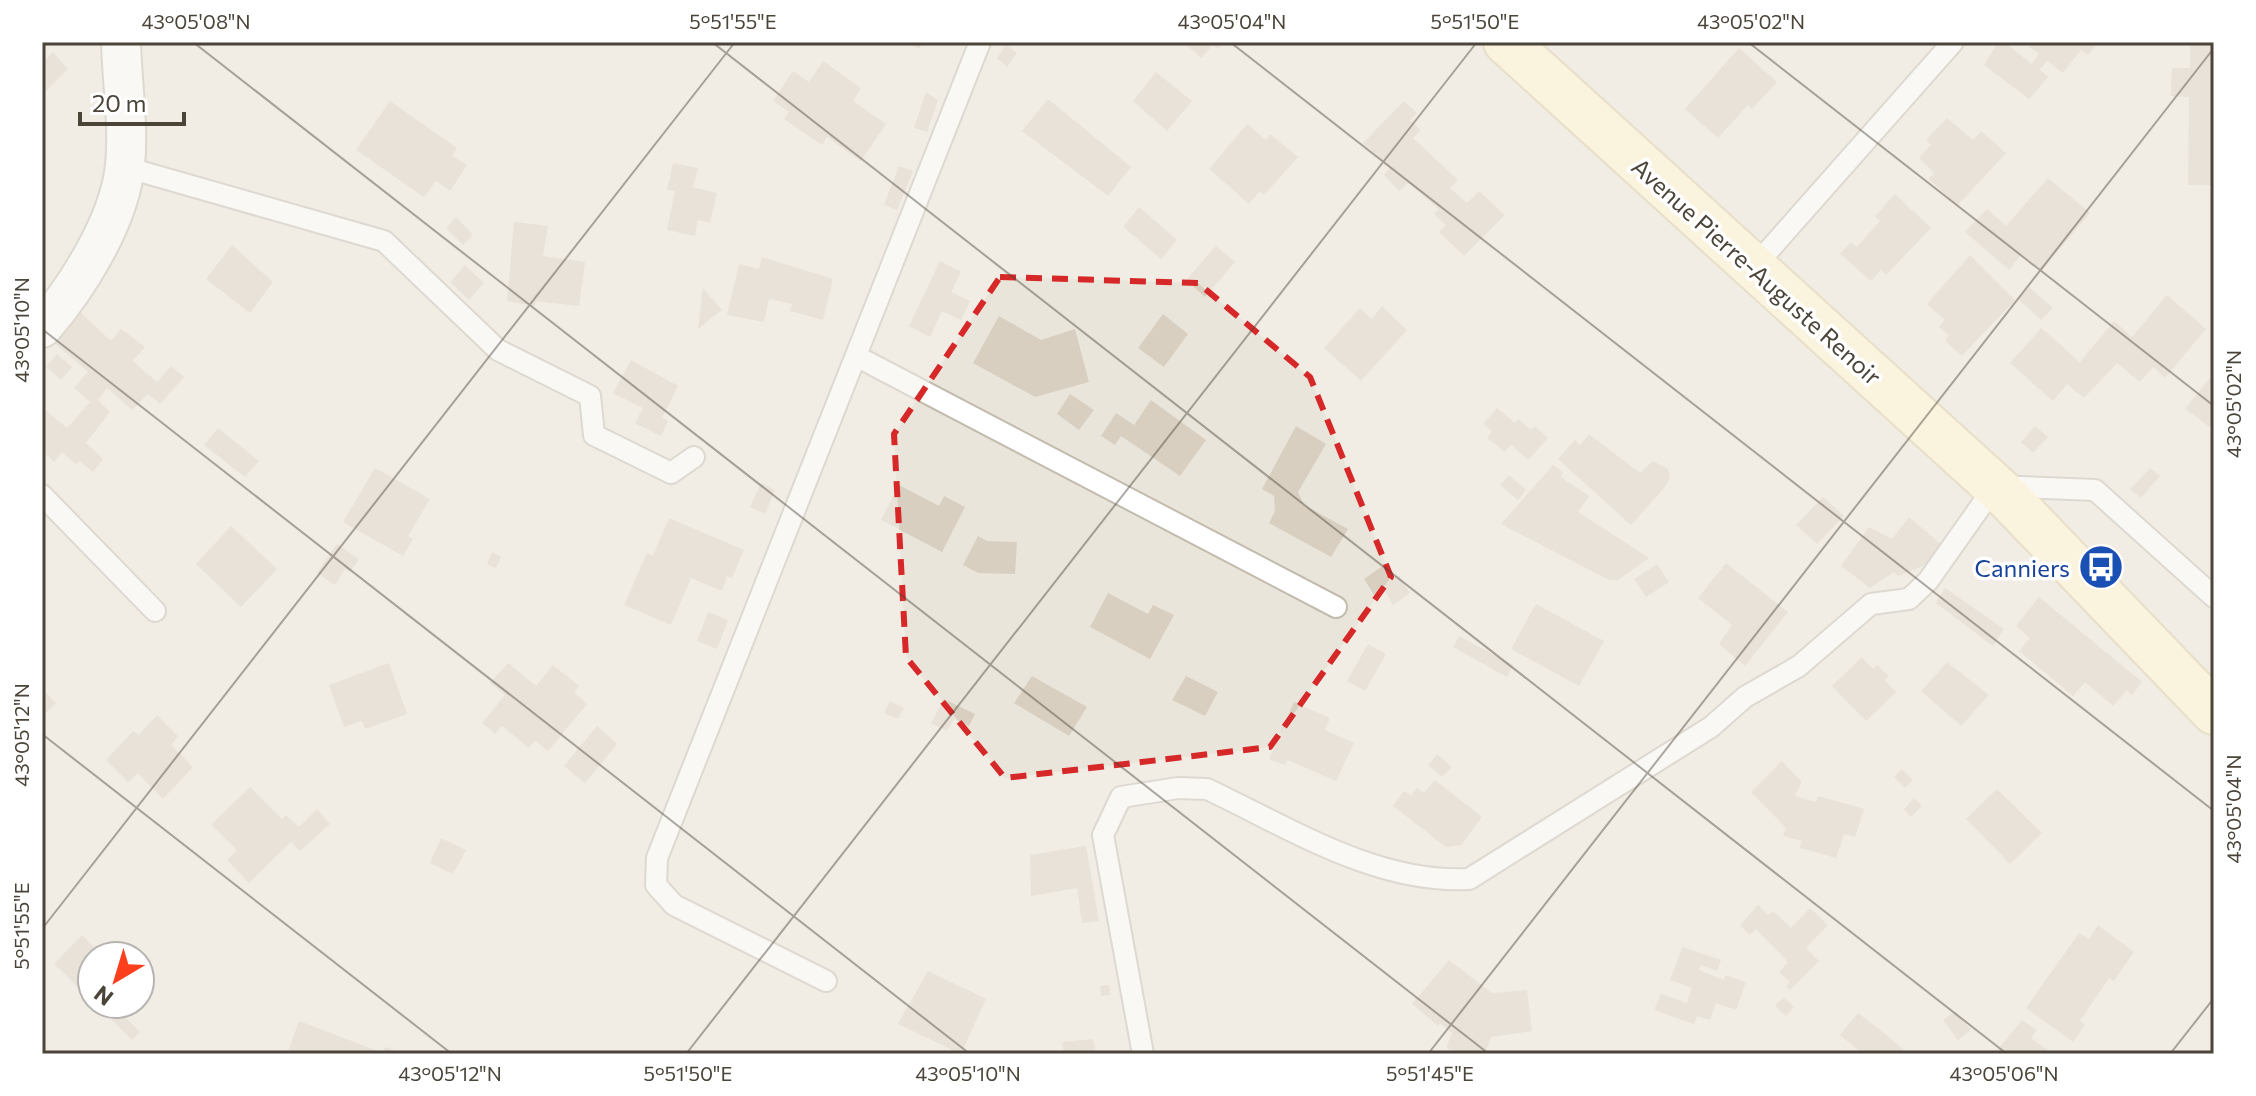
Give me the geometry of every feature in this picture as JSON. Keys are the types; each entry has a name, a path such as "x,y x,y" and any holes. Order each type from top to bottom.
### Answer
{"main road":[{"name":"Avenue Pierre-Auguste Renoir","path":"1506,42 2002,493 2214,712"},
{"name":"Avenue Pierre-Auguste Renoir","path":"2002,493 2101,567 2214,675"}],"street":[{"path":"42,328 69,297 109,220 125,167 121,42"}],"lane":[{"path":"826,981 674,905 656,885 657,858 980,42"},
{"path":"1754,267 1953,42"},
{"path":"125,167 384,241 498,350 590,396 594,435 671,473 694,457"},
{"path":"856,356 1336,607"},
{"path":"1143,1054 1103,835 1121,797 1178,788 1207,789 1378,868 1441,880 1469,879 1711,727 1745,697 1799,666 1871,604 1909,599 1928,581 2002,493 2095,490 2214,597"},
{"path":"42,495 155,611"}],"highlighted area":[{"path":"1000,277 1198,283 1310,377 1391,577 1270,747 1005,778 906,657 894,434"}],"shaded area":[{"path":"42,42 2214,42 2214,1054 42,1054"}],"building":[{"path":"906,42 924,42 919,49"},
{"path":"1183,42 1224,42 1218,49 1213,45 1201,58"},
{"path":"1998,42 2004,42 2032,64 2039,54 2029,47 2033,42 2099,42 2088,55 2081,50 2063,73 2047,61 2040,70 2048,77 2029,99 1984,65"},
{"path":"2190,42 2214,42 2214,185 2188,185 2189,97 2171,96 2172,68 2190,68"},
{"path":"1006,45 1017,53 1007,67 997,58"},
{"path":"1739,48 1777,82 1752,109 1748,105 1718,138 1685,109"},
{"path":"53,52 68,69 42,95 42,63"},
{"path":"823,61 861,88 853,101 886,124 861,161 827,137 822,145 784,119 789,112 773,101 793,71 809,82"},
{"path":"1156,72 1192,101 1167,131 1133,101"},
{"path":"926,92 938,100 927,132 914,128"},
{"path":"1048,99 1131,167 1108,196 1022,131"},
{"path":"390,101 457,148 452,156 467,165 450,191 436,181 424,197 356,150"},
{"path":"1404,101 1417,113 1410,120 1421,130 1413,138 1458,180 1450,188 1467,203 1479,191 1505,215 1464,256 1439,232 1446,225 1434,214 1439,209 1408,183 1399,191 1384,175 1390,168 1363,143"},
{"path":"1947,118 1973,140 1981,131 2006,153 1957,206 1929,179 1934,173 1919,158 1931,145 1926,140"},
{"path":"1247,124 1266,140 1270,134 1298,157 1264,195 1260,191 1249,204 1209,169"},
{"path":"673,163 698,168 693,187 717,193 710,223 698,220 695,236 667,230 675,191 667,190"},
{"path":"899,166 913,171 897,210 884,205"},
{"path":"2048,178 2090,213 2042,270 2022,254 2009,270 1965,232 1987,209 2006,226"},
{"path":"1895,194 1931,228 1886,275 1881,270 1871,281 1840,254 1851,242 1857,247 1880,221 1875,216"},
{"path":"1139,207 1177,240 1161,259 1123,227"},
{"path":"456,217 473,235 463,245 446,228"},
{"path":"514,222 548,226 543,256 585,262 579,306 536,301 535,306 507,301"},
{"path":"232,245 273,282 250,313 206,279"},
{"path":"1216,246 1235,262 1205,297 1186,280"},
{"path":"1970,255 2015,300 1962,356 1945,341 1949,335 1939,327 1945,320 1927,304"},
{"path":"762,257 833,279 823,320 790,311 792,304 769,299 764,322 727,315 739,264 759,269"},
{"path":"940,261 961,272 951,292 970,301 961,320 942,311 930,337 909,326"},
{"path":"465,265 484,283 469,300 450,282"},
{"path":"2029,287 2053,308 2041,320 2018,299"},
{"path":"703,288 722,310 698,329"},
{"path":"2167,295 2206,329 2165,378 2153,367 2140,382 2117,363 2084,398 2067,384 2053,401 2010,363 2041,328 2080,362 2114,321 2132,337"},
{"path":"1382,306 1407,330 1361,381 1324,348 1360,308 1372,319"},
{"path":"78,310 111,341 121,329 145,347 133,361 157,382 171,366 184,377 160,404 148,394 132,410 107,388 98,400 110,412 86,443 103,459 93,472 79,461 76,464 62,452 54,462 42,451 42,407 67,428 90,402 74,388 88,372 49,338"},
{"path":"1163,314 1188,334 1164,367 1138,348"},
{"path":"999,316 1041,340 1075,329 1089,382 1035,397 973,363"},
{"path":"57,354 72,367 61,380 46,367"},
{"path":"631,360 678,386 662,418 668,421 661,436 635,423 643,408 613,393"},
{"path":"2214,373 2214,430 2185,409"},
{"path":"1070,394 1094,410 1079,430 1057,414"},
{"path":"1151,400 1206,440 1180,476 1121,436 1115,445 1101,436 1116,413 1134,425"},
{"path":"1497,408 1515,423 1518,419 1531,430 1535,426 1548,438 1528,460 1511,445 1505,452 1487,438 1492,431 1483,424"},
{"path":"1296,426 1326,444 1298,492 1304,505 1348,529 1331,557 1269,523 1275,511 1274,496 1262,489"},
{"path":"2035,426 2048,437 2033,453 2021,442"},
{"path":"218,428 259,461 245,477 204,445"},
{"path":"1589,434 1640,473 1653,461 1668,469 1670,478 1664,488 1631,525 1558,459 1575,440 1580,445"},
{"path":"1553,465 1563,472 1561,477 1589,496 1578,512 1649,558 1618,580 1609,580 1501,524"},
{"path":"375,468 430,499 408,536 413,539 403,556 343,522"},
{"path":"2150,468 2160,476 2141,498 2130,489"},
{"path":"1509,475 1526,490 1518,500 1500,485"},
{"path":"761,483 775,490 765,514 750,507"},
{"path":"899,485 939,506 944,496 965,507 942,552 881,520"},
{"path":"1823,497 1844,516 1817,544 1796,525"},
{"path":"1909,517 1944,547 1923,566 1898,576 1894,572 1870,588 1841,566 1869,527 1892,539"},
{"path":"669,518 744,550 732,578 727,576 722,591 691,578 671,625 624,605 647,553 653,556"},
{"path":"231,526 277,569 241,607 196,564"},
{"path":"978,536 987,541 1017,542 1015,574 978,573 963,565"},
{"path":"337,544 359,559 350,572 345,569 335,585 317,573"},
{"path":"492,552 501,557 496,568 487,564"},
{"path":"1726,563 1788,612 1745,666 1719,644 1732,625 1698,598"},
{"path":"1657,564 1669,582 1646,597 1634,579"},
{"path":"1384,565 1394,578 1399,576 1410,593 1393,605 1383,588 1374,595 1364,579"},
{"path":"1945,588 2004,629 1993,646 1936,603"},
{"path":"1108,593 1148,614 1153,605 1174,615 1150,659 1090,627"},
{"path":"2039,597 2142,682 2132,695 2127,690 2113,706 2085,682 2073,696 2019,651 2030,638 2016,626"},
{"path":"1536,604 1604,641 1579,686 1511,649"},
{"path":"708,612 728,620 717,649 697,641"},
{"path":"1459,636 1513,665 1507,677 1453,647"},
{"path":"1368,644 1386,654 1365,691 1347,681"},
{"path":"1862,657 1873,669 1877,665 1889,676 1885,680 1896,692 1866,721 1832,686"},
{"path":"1947,662 1989,695 1961,726 1921,691"},
{"path":"389,663 407,714 365,729 362,721 344,727 329,685"},
{"path":"508,663 536,686 553,665 579,686 574,692 587,704 548,751 535,741 529,748 502,726 495,734 482,723 505,695 490,683"},
{"path":"1032,676 1087,707 1069,736 1014,703"},
{"path":"1186,676 1218,692 1205,716 1172,700"},
{"path":"42,689 56,703 42,717"},
{"path":"944,699 975,714 969,726 954,719 947,731 931,723"},
{"path":"890,701 904,708 898,719 884,713"},
{"path":"1294,702 1330,718 1325,730 1354,743 1336,781 1288,760 1285,765 1269,759"},
{"path":"157,715 178,736 171,745 193,767 163,799 138,773 128,782 106,760 133,731 139,735"},
{"path":"597,726 617,744 585,783 564,766"},
{"path":"1437,754 1452,767 1442,777 1428,765"},
{"path":"1782,761 1802,782 1795,796 1816,802 1818,796 1864,809 1855,837 1844,834 1836,858 1800,848 1802,841 1783,836 1786,828 1751,792"},
{"path":"1902,769 1913,780 1905,788 1894,777"},
{"path":"1435,780 1482,817 1461,845 1446,847 1393,806 1404,791 1411,796 1417,788 1424,793"},
{"path":"250,787 282,819 286,815 299,827 317,809 330,824 300,851 291,842 249,883 227,860 237,850 211,825"},
{"path":"1997,789 2042,833 2010,864 1966,819"},
{"path":"1914,798 1922,806 1911,817 1904,809"},
{"path":"441,838 466,850 453,874 430,863"},
{"path":"1086,846 1099,921 1082,923 1077,888 1031,896 1030,855"},
{"path":"1758,905 1769,915 1773,911 1791,928 1810,908 1828,925 1806,948 1819,961 1790,990 1786,986 1790,982 1779,972 1788,962 1756,929 1750,935 1740,925"},
{"path":"2098,925 2134,952 2114,981 2109,978 2080,1021 2085,1025 2073,1042 2026,1008 2079,933 2089,939"},
{"path":"76,941 76,985 54,964"},
{"path":"1682,947 1721,960 1717,971 1701,965 1699,970 1724,980 1725,975 1746,982 1736,1010 1716,1003 1710,1020 1697,1016 1694,1024 1654,1010 1661,994 1687,1003 1692,988 1670,980"},
{"path":"1449,960 1492,993 1527,990 1532,1031 1491,1037 1485,1054 1461,1054 1446,1048 1452,1033 1440,1023 1438,1026 1412,1004"},
{"path":"928,971 986,999 961,1054 898,1024"},
{"path":"1109,985 1110,995 1101,996 1100,986"},
{"path":"1784,997 1794,1007 1786,1016 1775,1006"},
{"path":"1955,1011 1971,1030 1958,1040 1943,1020"},
{"path":"1858,1013 1909,1054 1863,1054 1840,1035"},
{"path":"112,1020 128,1020 140,1032 132,1040"},
{"path":"2022,1020 2037,1030 2031,1038 2053,1054 1994,1054"},
{"path":"299,1021 383,1053 385,1047 394,1050 392,1054 287,1054"},
{"path":"1093,1039 1096,1054 1064,1054 1062,1042"}],"place":[{"name":"Canniers","path":"2101,567"}]}
